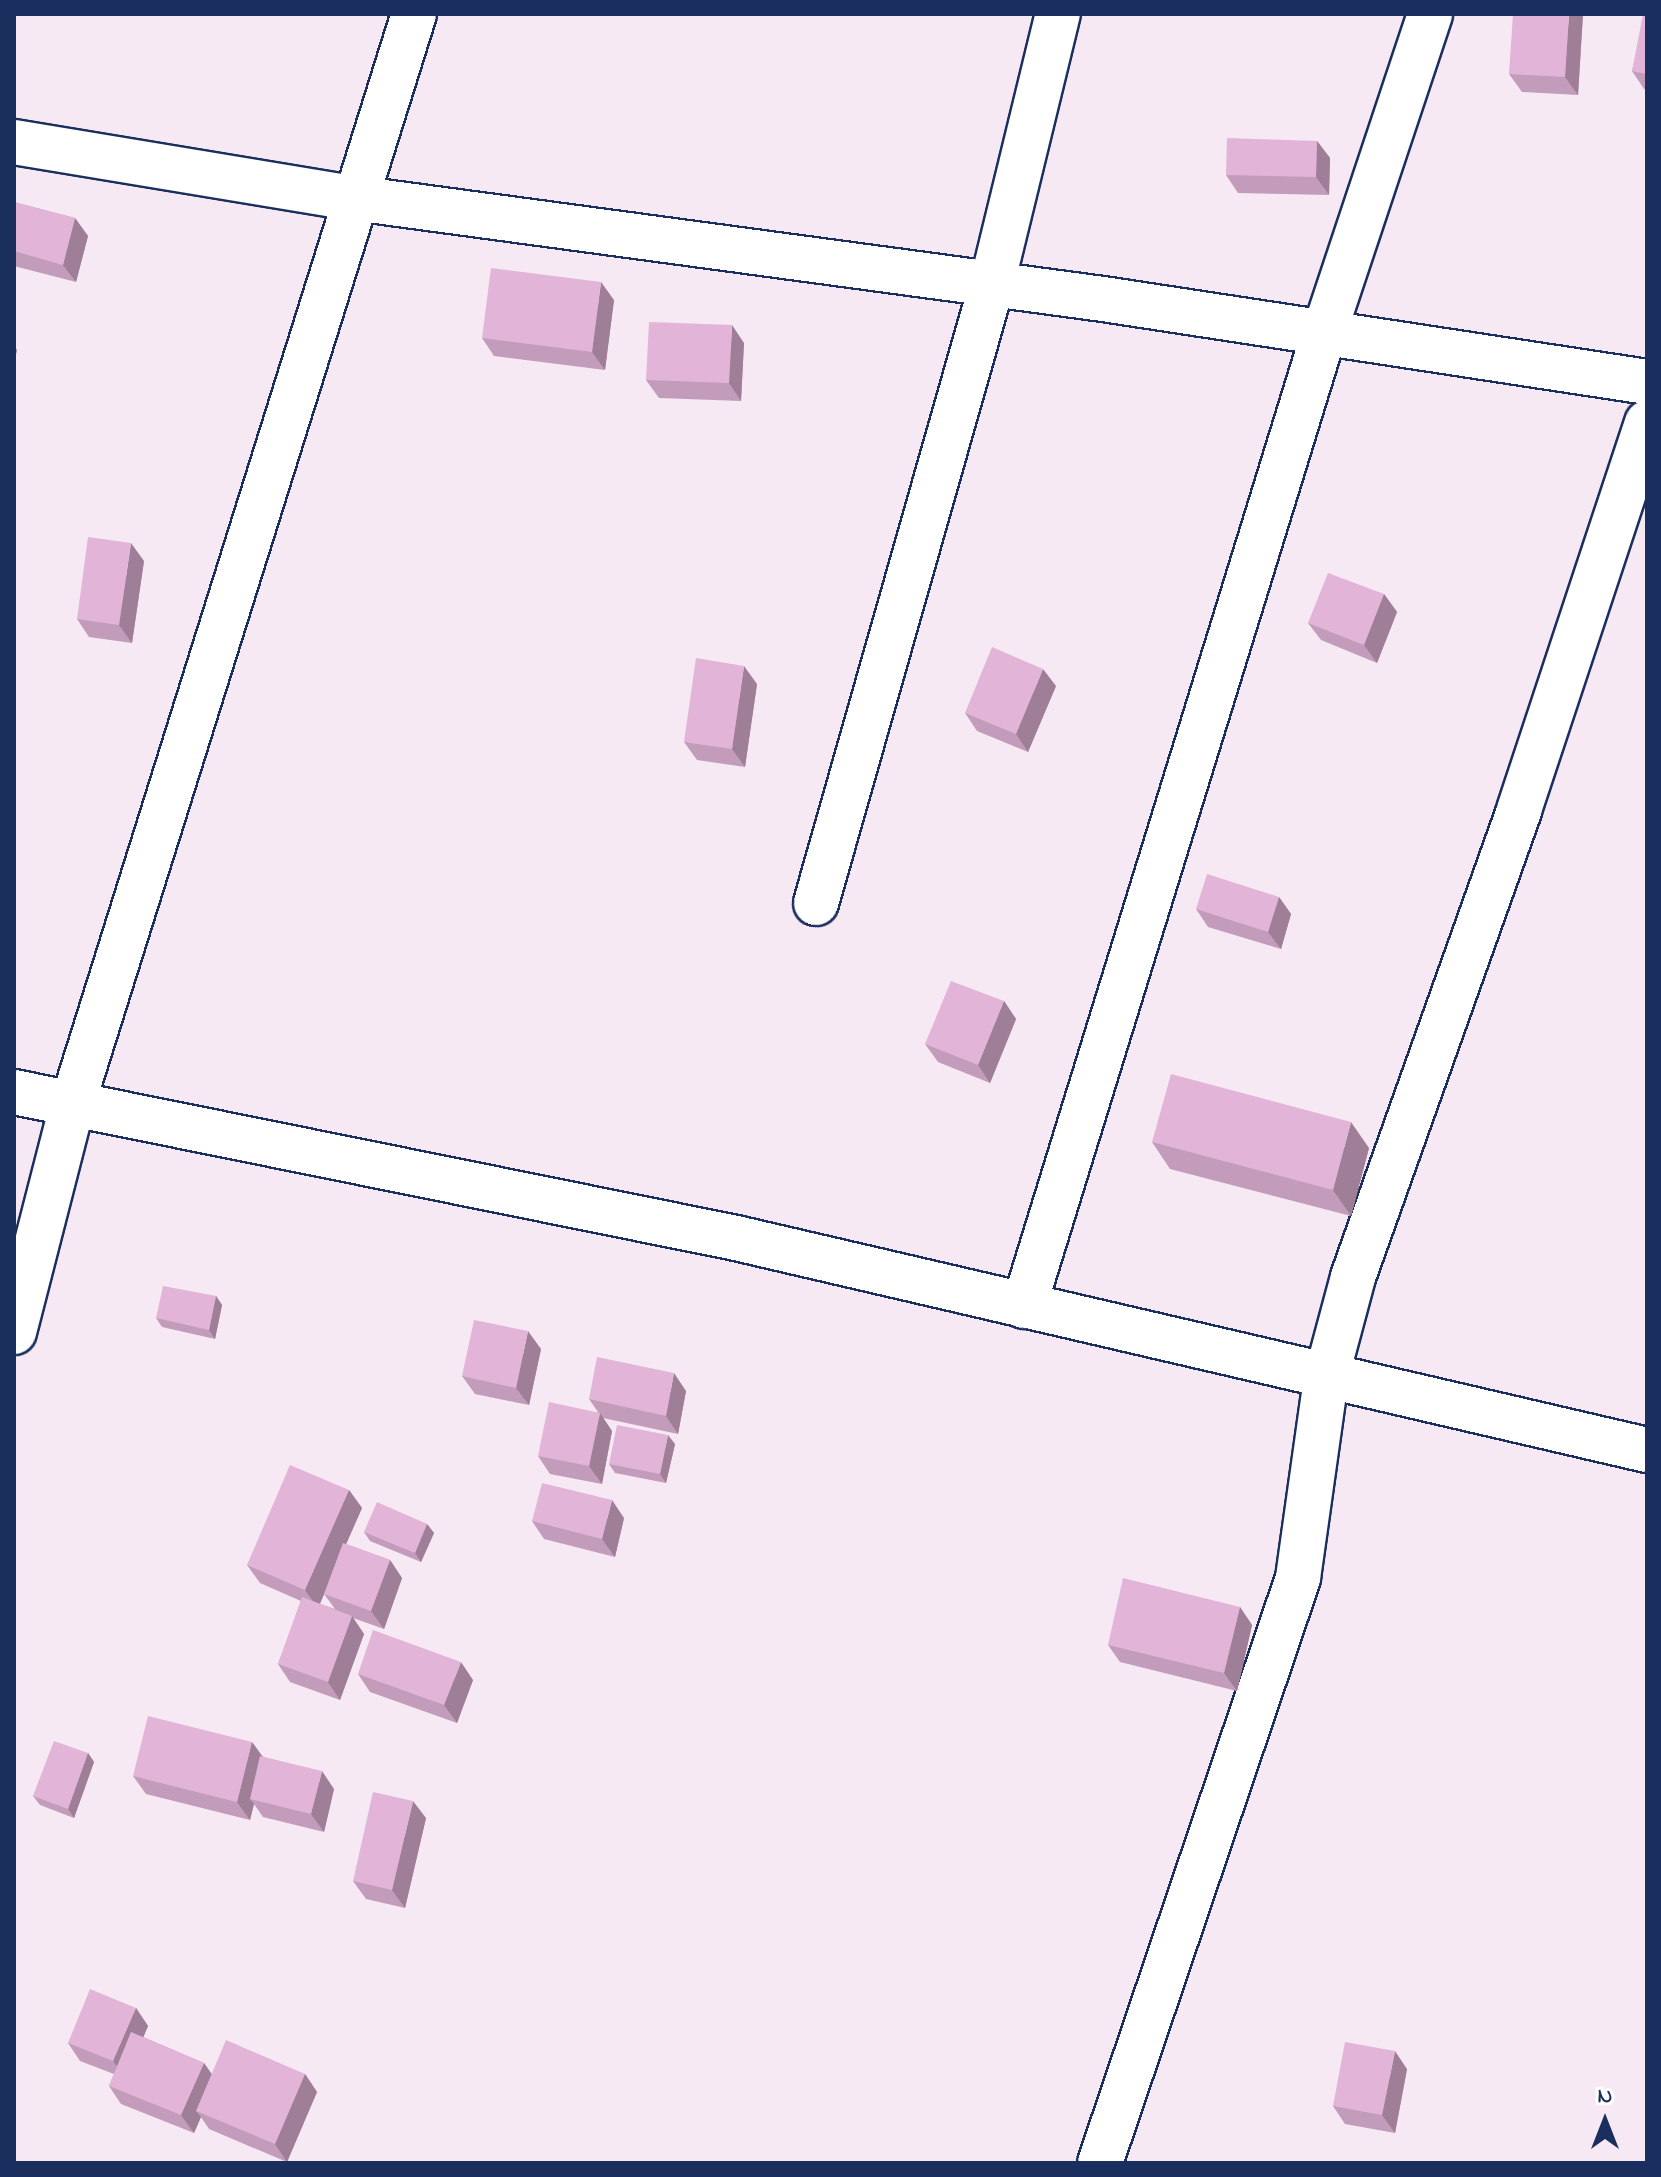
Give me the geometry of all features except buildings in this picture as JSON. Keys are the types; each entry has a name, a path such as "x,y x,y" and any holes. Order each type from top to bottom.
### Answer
{"street":[{"path":"14,1332 73,1102 414,14"},
{"path":"816,903 992,284 1058,14"},
{"path":"1024,1306 1324,333 1430,14"},
{"path":"14,142 354,198 992,284 1647,382"},
{"path":"1100,2163 1298,1578 1326,1378 1353,1277 1519,810 1647,423"},
{"path":"14,1092 736,1238 1326,1378 1647,1450"}]}
